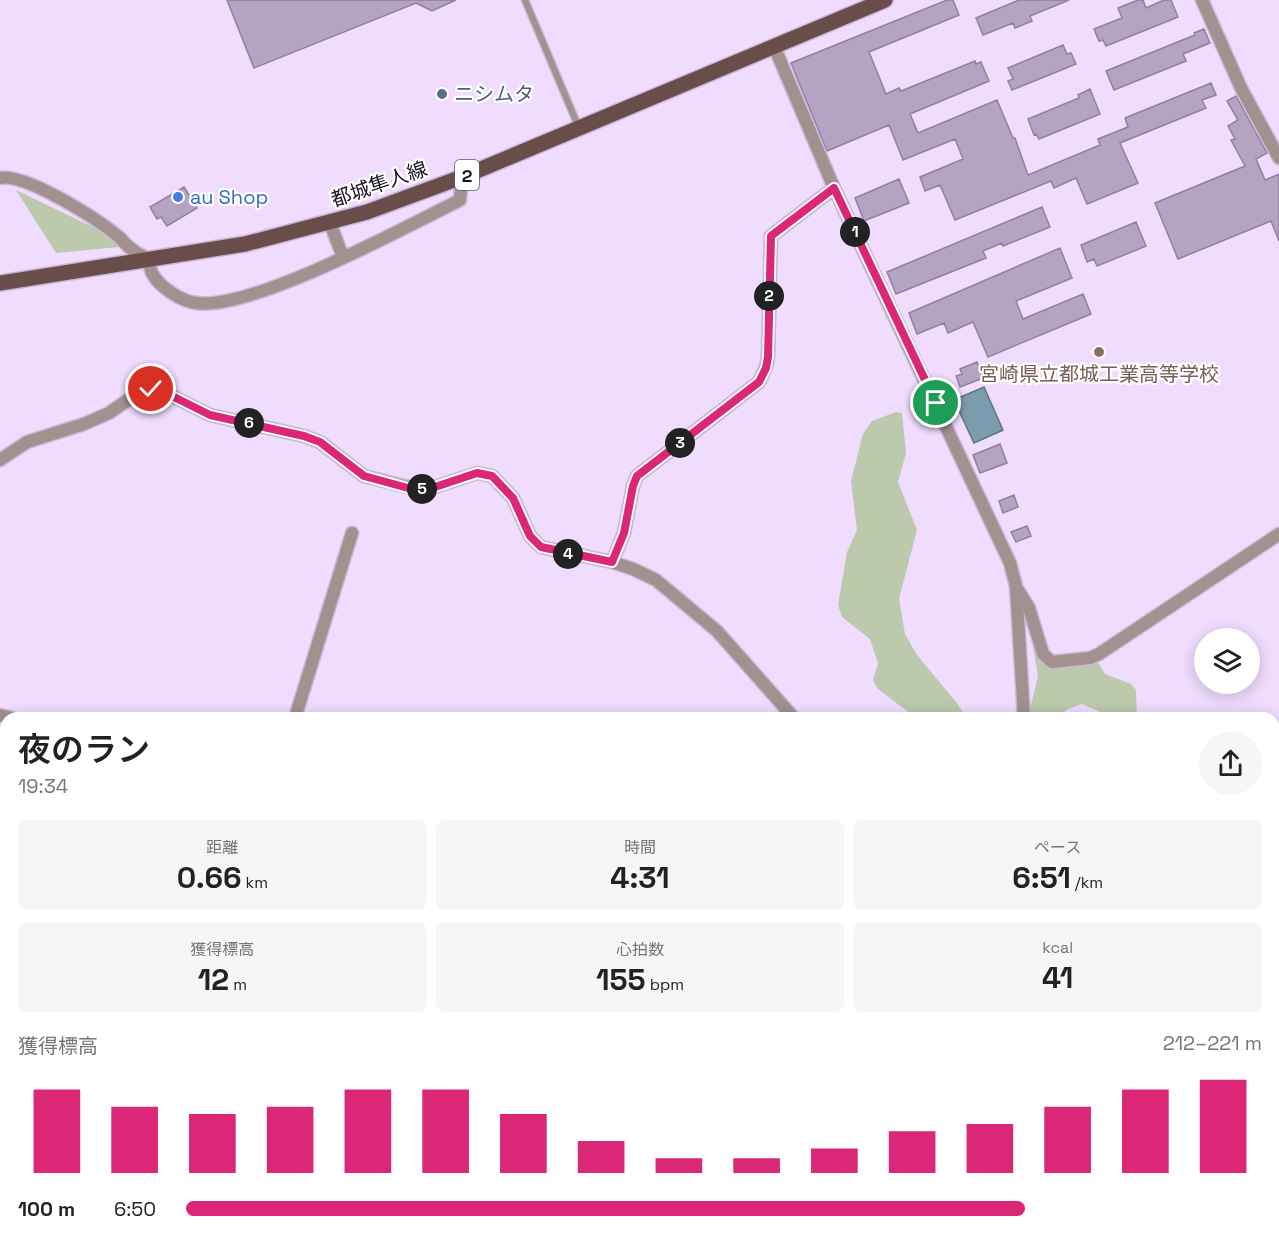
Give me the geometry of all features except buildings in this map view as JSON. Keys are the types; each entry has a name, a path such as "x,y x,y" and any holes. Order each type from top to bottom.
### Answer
{"main road":[{"name":"都城隼人線","path":"0,283 245,244 330,223 406,199 885,0"}],"street":[{"path":"1202,0 1241,88 1279,158"},
{"path":"774,46 834,188 1004,546 1016,586 1024,712"},
{"path":"0,178 7,177 30,184 64,200 119,237 131,250 147,259 153,275 167,289 195,303 216,304 270,288 343,257 460,200 462,177"},
{"path":"612,562 624,533 637,476 759,382 766,368 768,357 771,236 834,188"},
{"path":"330,223 343,257"},
{"path":"0,460 27,442 92,420 108,413 141,391 151,389 162,391 210,415 304,436 320,442 364,476 408,488 432,488 477,473 492,476 513,498 530,536 541,547 612,562 656,580 701,616 732,646 789,712"},
{"path":"297,712 352,533"},
{"path":"1016,586 1029,608 1043,654 1047,660 1052,662 1090,658 1279,534"}],"lane":[{"path":"525,0 579,128"}],"green space":[{"path":"16,190 101,231 119,247 56,253"},
{"path":"896,412 902,413 906,453 898,482 917,530 899,599 905,634 917,655 963,712 908,712 878,689 873,680 878,663 870,639 842,617 838,605 847,552 857,530 851,481 863,434 872,421"},
{"path":"1028,617 1043,662 1050,667 1096,659 1105,674 1131,684 1136,690 1137,712 1100,712 1082,704 1064,712 1029,712 1038,676"}],"water":[{"path":"984,387 1003,430 974,443 954,400"}],"place":[{"name":"ニシムタ","path":"442,94"},
{"name":"au Shop","path":"178,197"},
{"name":"宮崎県立都城工業高等学校","path":"1099,352"}],"route":[{"path":"151,389 162,391 210,415 304,436 320,442 364,476 408,488 432,488 477,473 492,476 513,498 530,536 541,547 612,562 624,533 637,476 759,382 766,368 768,357 771,236 834,188 936,403"}]}
